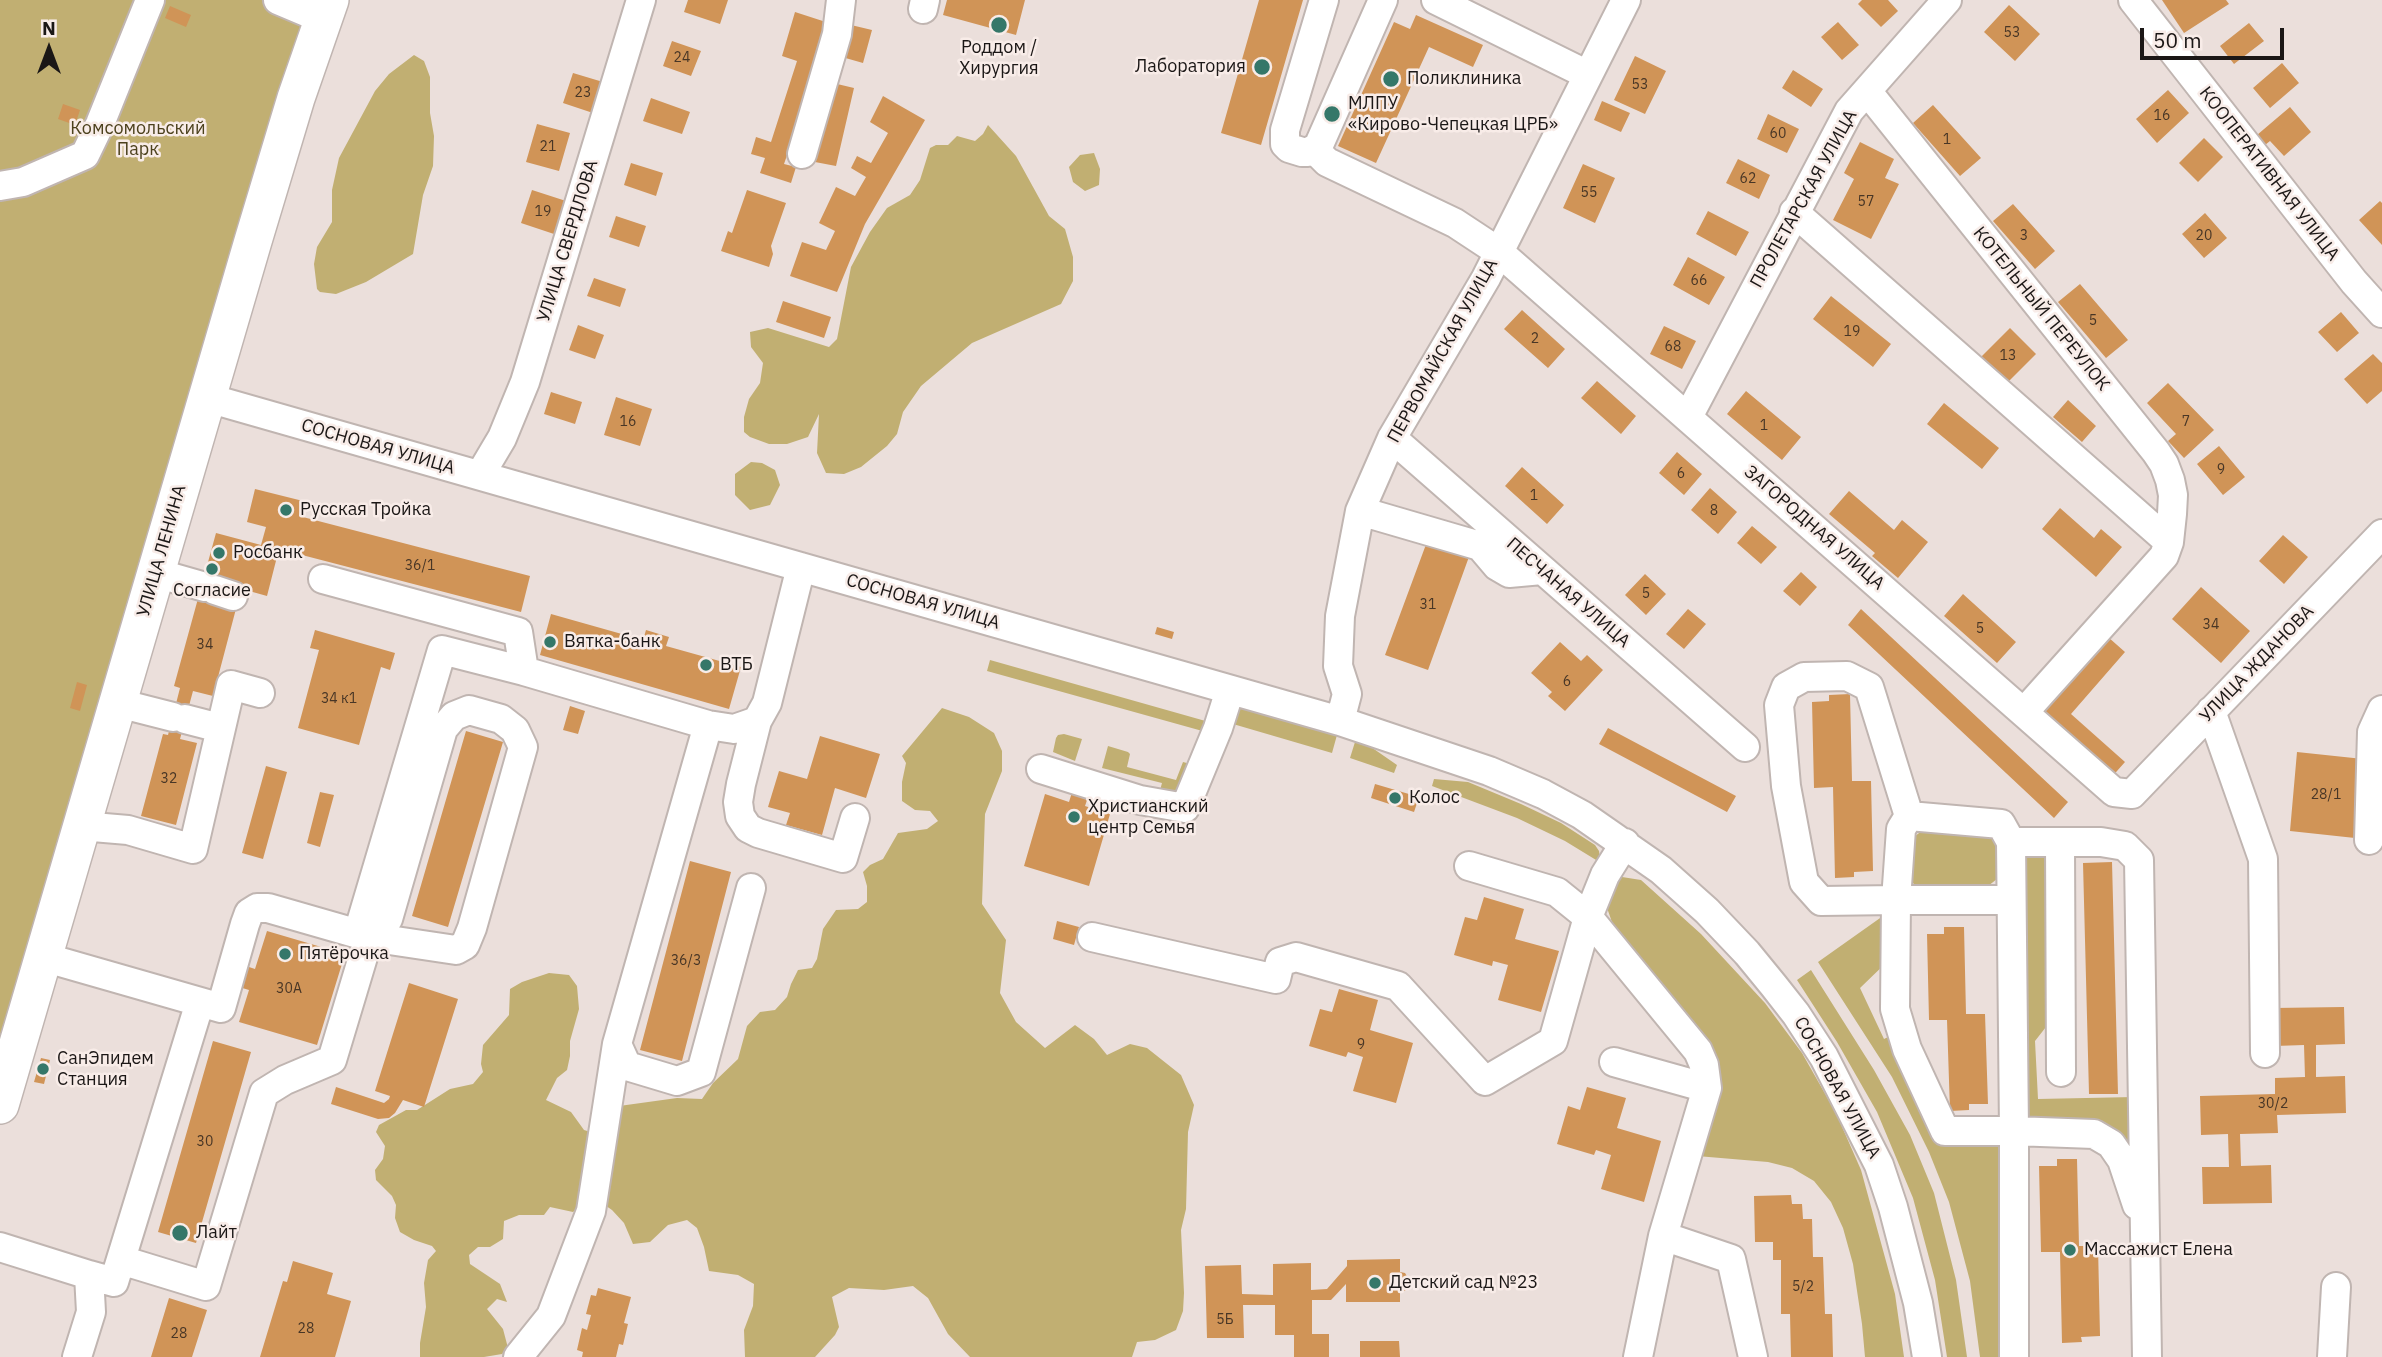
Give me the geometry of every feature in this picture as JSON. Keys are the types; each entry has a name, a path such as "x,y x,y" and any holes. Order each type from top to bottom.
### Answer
{"main road":[{"name":"УЛИЦА ЛЕНИНА","path":"0,1105 296,98 327,10"}],"street":[{"path":"0,186 23,182 85,155 150,0"},
{"path":"278,0 327,10"},
{"name":"УЛИЦА СВЕРДЛОВА","path":"480,475 502,438 525,382 641,0"},
{"path":"802,154 837,34 841,0"},
{"path":"1324,0 1284,135 1285,144 1308,152 1318,147 1382,0"},
{"path":"1436,0 1588,75"},
{"name":"ПЕРВОМАЙСКАЯ УЛИЦА","path":"1340,721 1347,694 1338,666 1340,616 1360,511 1392,438 1499,252 1626,0"},
{"name":"ПРОЛЕТАРСКАЯ УЛИЦА","path":"1688,417 1849,111 1947,0"},
{"name":"КООПЕРАТИВНАЯ УЛИЦА","path":"2133,0 2354,282 2382,313"},
{"name":"КОТЕЛЬНЫЙ ПЕРЕУЛОК","path":"1867,91 2164,464 2173,495 2169,542"},
{"name":"ЗАГОРОДНАЯ УЛИЦА","path":"1318,147 1319,154 1327,162 1455,223 1499,252 2114,792 2132,794"},
{"path":"1794,212 2169,542 2164,556 2024,712"},
{"name":"СОСНОВАЯ УЛИЦА","path":"208,398 1340,721 1489,771 1553,799 1625,843 1661,870 1747,953 1796,1014 1824,1057 1880,1165 1915,1292 1927,1357"},
{"name":"ПЕСЧАНАЯ УЛИЦА","path":"1392,438 1745,747"},
{"path":"1360,511 1480,546 1497,566 1509,573 1542,570"},
{"name":"УЛИЦА ЖДАНОВА","path":"2132,794 2382,534"},
{"path":"801,567 767,703 757,721 738,802 740,816 748,828 843,858 855,818"},
{"path":"156,573 218,591"},
{"path":"323,579 518,632 524,671"},
{"path":"121,1260 206,1286 264,1093 285,1080 332,1060 442,650 708,725 734,729 757,721"},
{"path":"2011,900 1896,900 1821,901 1804,882 1786,786 1779,705 1786,687 1804,677 1847,676 1869,687 1909,816 1902,829 1896,900 1895,1009 1907,1049 1945,1131 2094,1134 2111,1144 2122,1160 2145,1225"},
{"path":"80,826 128,830 193,849 231,685 260,693"},
{"path":"1041,769 1140,800 1185,808 1218,728 1230,690"},
{"path":"118,703 220,728"},
{"path":"43,957 221,1008 245,924 249,913 257,908 268,908 364,935 456,950 465,945 472,928 523,747 515,730 501,719 468,710 454,716 443,729 388,919 364,935"},
{"path":"2370,840 2372,732 2382,710"},
{"path":"2211,712 2263,859 2265,1053"},
{"path":"517,1357 551,1316 591,1211 617,1044 708,725"},
{"path":"1909,816 2001,824 2011,842 2014,1357"},
{"path":"2011,842 2101,842 2125,846 2139,860 2147,1357"},
{"path":"1093,937 1276,979 1280,962 1296,957 1398,986 1485,1081 1553,1041 1588,917 1605,875 1625,843"},
{"path":"2060,843 2061,1072"},
{"path":"1469,866 1557,892 1588,917 1698,1051 1704,1065 1707,1088 1664,1236 1637,1357"},
{"path":"617,1044 627,1066 677,1081 701,1072 751,888"},
{"path":"0,1247 114,1282 200,1002"},
{"path":"1614,1062 1707,1088"},
{"path":"1664,1236 1731,1259 1753,1357"},
{"path":"77,1357 91,1312 89,1275"},
{"path":"2332,1357 2336,1287"}],"green space":[{"name":"Комсомольский Парк","path":"0,0 330,0 0,1105"},
{"path":"414,55 424,61 430,77 430,113 434,136 433,166 423,195 413,254 366,282 336,294 320,292 317,289 314,264 317,247 332,222 332,190 339,158 375,91 389,74"},
{"path":"988,125 1016,156 1049,216 1065,229 1073,257 1073,281 1061,304 972,343 921,386 903,412 897,434 861,467 844,474 826,473 817,453 819,414 808,437 787,444 769,444 750,437 744,432 744,417 749,399 760,383 763,363 751,347 750,332 768,328 829,347 837,339 851,267 887,208 910,195 920,180 930,148 948,145 957,136 975,141"},
{"path":"1094,153 1100,169 1099,185 1085,191 1073,182 1069,167 1080,155"},
{"path":"751,462 762,463 775,470 780,485 770,505 750,510 735,495 735,474"},
{"path":"990,660 1209,722 1206,732 987,671"},
{"path":"1239,707 1337,735 1332,753 1233,724"},
{"path":"942,708 969,717 994,733 1002,751 1002,771 985,814 982,904 1006,940 1000,993 1016,1022 1045,1048 1075,1025 1094,1039 1107,1055 1130,1044 1147,1048 1181,1075 1194,1105 1188,1132 1186,1209 1181,1230 1183,1311 1176,1330 1155,1340 1137,1342 1132,1357 970,1357 948,1334 928,1298 913,1286 884,1290 849,1288 832,1297 839,1327 815,1357 745,1357 744,1330 753,1306 754,1284 738,1275 709,1271 697,1228 687,1220 668,1225 650,1242 633,1244 624,1223 612,1210 593,1197 573,1212 550,1207 544,1215 519,1215 504,1221 503,1239 490,1247 478,1247 469,1255 470,1264 500,1284 507,1302 497,1299 487,1309 503,1329 508,1348 502,1354 484,1357 420,1357 426,1307 424,1283 428,1260 436,1251 432,1246 400,1232 392,1196 376,1180 375,1170 383,1159 385,1146 376,1132 379,1125 406,1110 417,1110 450,1089 473,1084 483,1072 483,1045 509,1015 510,989 549,973 569,975 577,986 579,1009 570,1041 567,1070 557,1078 546,1100 571,1112 584,1130 597,1134 612,1107 677,1098 702,1099 713,1083 738,1059 747,1026 760,1012 775,1010 787,997 798,970 812,968 817,959 823,929 836,910 858,909 867,902 867,886 863,872 883,859 898,833 927,829 938,821 930,811 915,810 902,801 906,763 902,756"},
{"path":"1064,734 1082,739 1075,761 1053,752 1056,738"},
{"path":"1355,742 1371,747 1397,765 1394,773 1350,758"},
{"path":"1108,746 1130,754 1127,767 1176,780 1183,762 1194,765 1180,795 1159,794 1162,783 1102,768"},
{"path":"1434,779 1468,782 1561,823 1595,845 1601,863 1565,841 1517,818 1432,786"},
{"path":"1923,830 1997,834 1997,879 1988,886 1979,888 1917,887 1908,878 1910,840"},
{"path":"2047,850 2053,1018 2035,1041 2038,1099 2134,1097 2138,1188 2125,1152 2027,1117 2022,851"},
{"path":"1622,877 1641,880 1701,934 1765,1003 1802,1053 1836,1113 1861,1170 1895,1294 1904,1357 1865,1357 1853,1264 1843,1228 1831,1202 1814,1181 1792,1168 1768,1162 1697,1156 1717,1089 1613,925 1606,905 1617,880"},
{"path":"1890,911 1889,960 1860,988 1884,1039 1896,1033 1941,1134 2002,1140 2002,1357 1980,1357 1970,1281 1949,1202 1929,1152 1892,1077 1818,962"},
{"path":"1811,970 1874,1070 1910,1135 1934,1193 1956,1280 1967,1357 1947,1357 1935,1280 1913,1198 1877,1112 1797,980"}],"building":[{"path":"688,0 728,0 720,24 684,12"},
{"name":"Роддом / Хирургия","path":"947,0 1025,0 1016,35 943,15"},
{"name":"Лаборатория","path":"1259,0 1303,0 1261,145 1221,133"},
{"path":"1862,0 1888,0 1898,11 1881,27 1858,4"},
{"path":"2162,0 2226,0 2229,4 2184,33"},
{"path":"2009,5 2040,34 2015,61 1984,32"},
{"path":"170,6 191,15 186,27 165,18"},
{"path":"795,12 832,24 784,164 796,167 791,183 760,173 765,158 751,154 756,137 771,142 797,61 782,56"},
{"name":"Поликлиника","path":"1416,15 1483,45 1473,67 1429,47 1376,163 1338,146 1394,22 1410,29"},
{"path":"1838,22 1859,45 1842,60 1821,37"},
{"path":"2249,23 2264,41 2234,64 2220,46"},
{"path":"851,25 872,30 863,63 842,57"},
{"path":"672,41 701,51 691,76 663,66"},
{"path":"1635,56 1666,71 1645,114 1614,100"},
{"path":"2282,63 2299,83 2270,108 2253,88"},
{"path":"1793,70 1823,89 1811,107 1782,88"},
{"path":"573,73 603,82 593,113 563,103"},
{"path":"833,83 854,88 836,166 815,162"},
{"path":"2168,90 2189,113 2157,143 2136,119"},
{"path":"883,96 925,120 865,224 837,292 790,276 802,242 826,250 835,231 819,223 836,187 855,196 866,177 851,168 857,156 871,163 888,133 870,122"},
{"path":"651,98 690,112 682,134 643,121"},
{"path":"1602,101 1630,113 1621,132 1594,120"},
{"path":"63,104 80,110 75,125 58,119"},
{"path":"1933,105 1981,158 1960,176 1913,123"},
{"path":"2290,107 2311,132 2284,156 2270,141 2265,145 2257,135"},
{"path":"1768,114 1799,129 1787,153 1757,139"},
{"path":"537,124 570,133 559,171 526,162"},
{"path":"2204,138 2223,157 2198,182 2179,163"},
{"path":"1860,142 1894,159 1885,178 1899,184 1871,239 1833,220 1854,179 1844,173"},
{"path":"1738,159 1770,175 1759,199 1726,183"},
{"path":"631,163 663,173 656,196 624,185"},
{"path":"1583,164 1615,178 1595,223 1563,208"},
{"path":"532,190 566,201 554,234 521,223"},
{"path":"747,190 786,203 771,246 773,254 769,267 721,251 728,231 732,233"},
{"path":"2380,201 2382,203 2382,245 2359,220"},
{"path":"2013,204 2055,251 2035,269 1993,221"},
{"path":"1708,211 1749,232 1736,256 1696,234"},
{"path":"2205,213 2227,238 2204,258 2182,234"},
{"path":"616,216 646,226 639,247 609,237"},
{"path":"1688,257 1725,277 1709,305 1673,285"},
{"path":"594,278 626,289 620,307 587,296"},
{"path":"2080,284 2128,340 2106,358 2058,302"},
{"path":"1831,296 1891,344 1873,367 1813,319"},
{"path":"783,301 831,317 824,338 776,322"},
{"path":"1522,310 1565,349 1548,368 1504,329"},
{"path":"2341,312 2359,333 2337,352 2318,332"},
{"path":"578,325 604,335 595,359 569,350"},
{"path":"1664,326 1696,341 1682,369 1650,354"},
{"path":"2010,328 2036,354 2006,384 1980,358"},
{"path":"2373,354 2382,363 2382,391 2367,404 2344,379"},
{"path":"1597,381 1636,416 1621,434 1581,398"},
{"path":"2168,383 2214,430 2184,458 2168,441 2176,434 2147,403"},
{"path":"1746,391 1801,437 1782,460 1727,414"},
{"path":"551,392 582,402 575,424 544,414"},
{"path":"616,397 652,409 640,446 604,435"},
{"path":"2068,400 2096,426 2082,442 2053,417"},
{"path":"1944,403 1999,448 1982,469 1927,424"},
{"path":"2219,446 2245,477 2223,495 2197,464"},
{"path":"1677,452 1702,474 1684,495 1659,473"},
{"path":"1522,467 1564,505 1547,524 1505,486"},
{"path":"1710,488 1737,512 1718,534 1691,510"},
{"path":"255,489 303,501 299,516 530,576 521,612 279,549 267,596 217,582 237,605 213,696 193,691 180,739 197,743 176,825 141,816 163,734 168,735 180,688 174,686 216,533 261,545 266,527 247,522"},
{"path":"1849,491 1894,530 1902,520 1928,542 1898,578 1872,556 1875,553 1829,514"},
{"path":"2060,508 2094,538 2101,529 2122,547 2096,577 2042,529"},
{"path":"1752,526 1777,547 1761,564 1737,543"},
{"path":"2283,535 2308,557 2284,584 2259,561"},
{"path":"1428,539 1470,554 1428,670 1385,655"},
{"path":"1801,572 1817,587 1800,606 1783,591"},
{"path":"1645,574 1666,594 1646,615 1625,595"},
{"path":"2201,587 2250,631 2221,663 2172,619"},
{"path":"1963,594 2016,642 1997,663 1944,616"},
{"path":"1688,609 1706,624 1684,649 1666,634"},
{"path":"1861,609 2068,802 2054,818 1848,625"},
{"path":"551,614 643,640 646,630 669,637 666,646 741,667 729,709 540,655"},
{"path":"1157,627 1174,632 1172,639 1155,634"},
{"path":"315,630 395,653 390,670 381,667 359,745 298,728 319,650 310,648"},
{"path":"2108,637 2125,652 2071,714 2125,762 2109,780 2038,717"},
{"path":"1560,642 1581,661 1587,655 1603,670 1565,711 1548,696 1552,692 1531,673"},
{"path":"77,682 87,685 80,711 70,708"},
{"path":"1850,694 1852,781 1871,781 1873,871 1854,872 1854,877 1835,878 1833,787 1814,788 1812,702 1829,701 1829,695"},
{"path":"570,706 585,711 578,734 563,730"},
{"path":"1608,728 1736,796 1727,812 1599,744"},
{"path":"466,731 503,742 448,927 412,916"},
{"path":"820,736 880,754 866,798 835,788 822,835 786,825 790,813 768,807 779,771 807,779"},
{"path":"2297,752 2363,759 2355,838 2290,831"},
{"path":"266,766 287,772 263,859 242,853"},
{"name":"Колос","path":"1375,784 1419,797 1414,812 1371,798"},
{"path":"1073,789 1089,794 1085,806 1110,814 1089,886 1024,866 1045,794 1069,802"},
{"path":"320,792 334,795 320,847 307,843"},
{"path":"690,861 731,872 682,1061 640,1050"},
{"path":"2112,862 2118,1094 2089,1094 2083,863"},
{"path":"1484,897 1524,909 1515,939 1559,951 1541,1012 1498,1000 1508,965 1493,961 1492,966 1454,955 1465,917 1477,920"},
{"path":"1057,921 1079,927 1074,945 1053,939"},
{"path":"1944,927 1964,927 1966,1014 1985,1014 1988,1104 1969,1104 1969,1110 1950,1111 1947,1020 1929,1020 1927,934 1944,934"},
{"path":"267,931 345,954 317,1045 239,1022 249,990 239,987 246,966 255,969"},
{"path":"409,983 458,999 424,1107 403,1100 389,1118 378,1119 331,1104 336,1087 384,1103 389,1099 390,1096 375,1091"},
{"path":"1339,989 1378,1000 1370,1030 1413,1043 1396,1103 1353,1091 1363,1057 1348,1052 1346,1057 1309,1046 1320,1009 1332,1012"},
{"path":"2344,1007 2345,1044 2316,1045 2316,1077 2345,1076 2346,1113 2277,1115 2278,1133 2240,1134 2241,1166 2271,1165 2272,1203 2203,1204 2202,1167 2229,1167 2228,1134 2201,1135 2200,1096 2275,1094 2275,1078 2305,1077 2304,1045 2275,1046 2274,1008"},
{"path":"213,1041 251,1052 196,1243 158,1232"},
{"path":"41,1058 50,1060 44,1084 34,1082"},
{"path":"1587,1087 1626,1098 1617,1128 1661,1141 1644,1202 1601,1189 1611,1155 1596,1150 1594,1155 1557,1144 1568,1106 1580,1110"},
{"path":"2057,1159 2077,1159 2079,1246 2098,1246 2100,1336 2081,1337 2082,1342 2062,1343 2060,1252 2041,1252 2039,1166 2057,1166"},
{"path":"1791,1195 1792,1204 1802,1204 1803,1219 1812,1219 1813,1257 1823,1257 1825,1314 1832,1314 1833,1357 1791,1357 1790,1314 1781,1314 1781,1260 1773,1260 1773,1242 1755,1242 1754,1196"},
{"path":"1400,1259 1400,1272 1405,1273 1411,1283 1406,1290 1400,1292 1400,1302 1346,1302 1346,1284 1331,1300 1312,1300 1312,1334 1329,1334 1329,1357 1294,1357 1294,1335 1275,1335 1275,1305 1243,1305 1244,1338 1207,1338 1205,1266 1241,1265 1242,1294 1273,1295 1273,1264 1311,1263 1311,1290 1327,1289 1347,1266 1347,1260"},
{"path":"293,1261 333,1273 327,1294 351,1301 335,1357 260,1357 283,1281 287,1282"},
{"path":"598,1288 631,1297 624,1323 628,1324 623,1345 619,1344 616,1357 582,1357 583,1352 577,1350 582,1328 587,1330 591,1315 586,1314 591,1295 596,1296"},
{"path":"169,1298 207,1310 192,1357 151,1357"},
{"path":"1360,1341 1399,1341 1400,1357 1360,1357"}],"place":[{"name":"Роддом / Хирургия","path":"999,25"},
{"name":"Лаборатория","path":"1262,67"},
{"name":"Поликлиника","path":"1391,79"},
{"name":"МЛПУ «Кирово-Чепецкая ЦРБ»","path":"1332,114"},
{"name":"Русская Тройка","path":"286,510"},
{"name":"Росбанк","path":"219,553"},
{"name":"Согласие","path":"212,569"},
{"name":"Вятка-банк","path":"550,642"},
{"name":"ВТБ","path":"706,665"},
{"name":"Колос","path":"1395,798"},
{"name":"Христианский центр Семья","path":"1074,817"},
{"name":"Пятёрочка","path":"285,954"},
{"name":"СанЭпидем Станция","path":"43,1069"},
{"name":"Лайт","path":"180,1233"},
{"name":"Массажист Елена","path":"2070,1250"},
{"name":"Детский сад №23","path":"1375,1283"}]}
